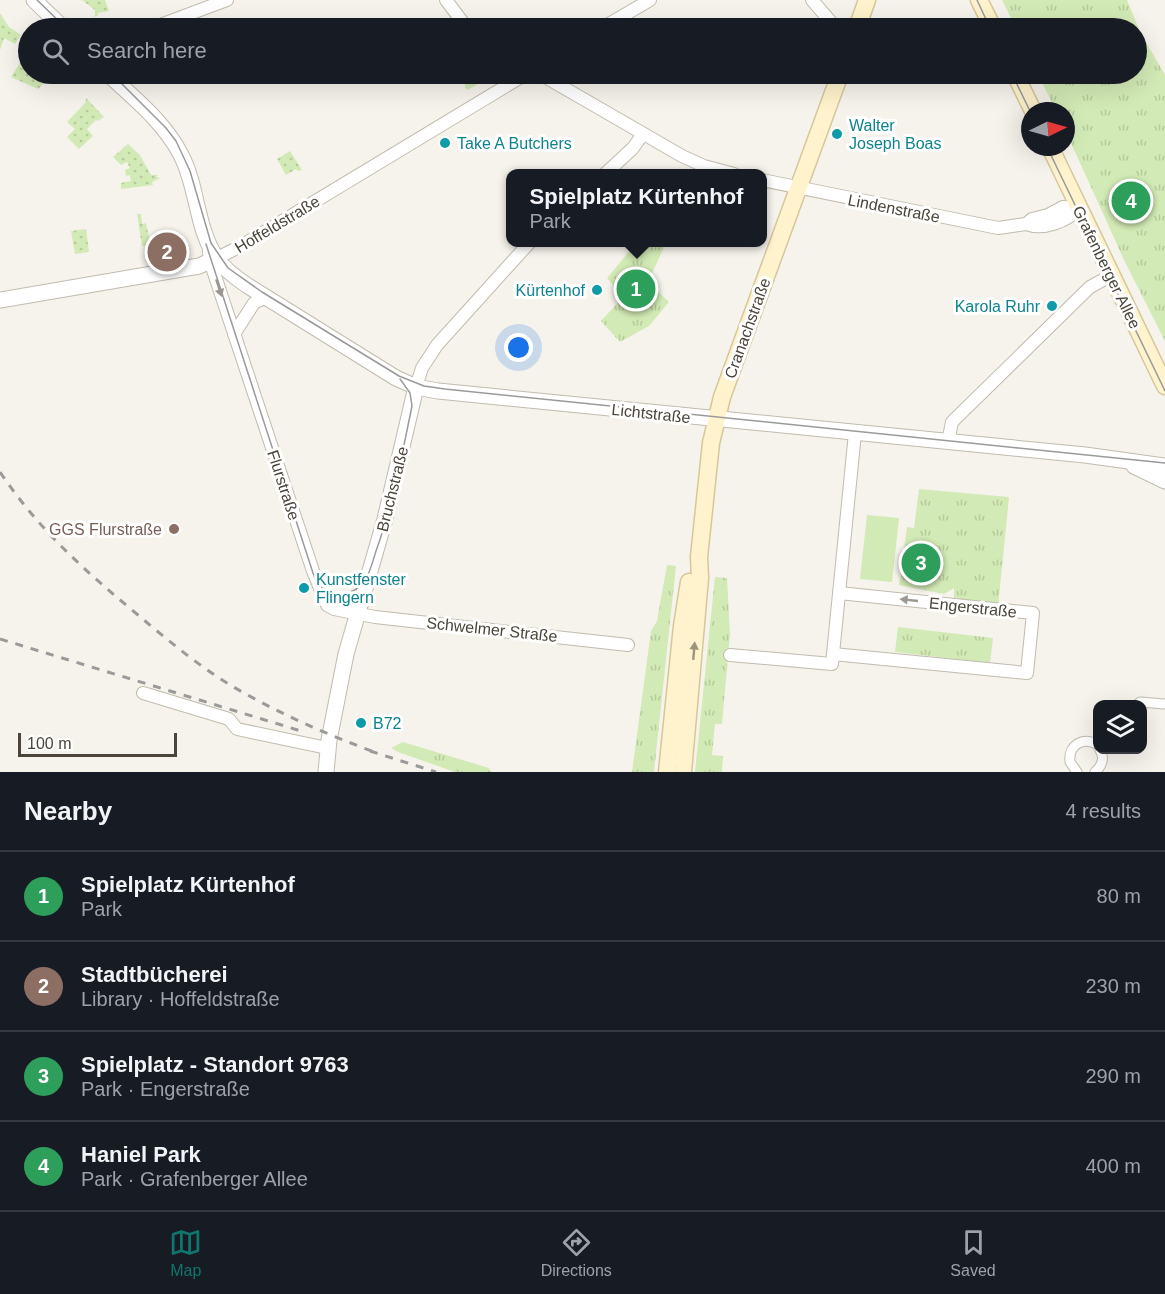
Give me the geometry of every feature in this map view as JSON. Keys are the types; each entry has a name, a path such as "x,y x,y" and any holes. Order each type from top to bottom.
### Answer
{"main road":[{"path":"860,18 867,0"},
{"path":"979,0 988,18"},
{"name":"Cranachstraße","path":"683,772 699,589 699,557 711,443 722,397 836,84"},
{"path":"1020,84 1029,102"},
{"name":"Grafenberger Allee","path":"1054,156 1165,386"},
{"name":"Cranachstraße","path":"667,772 682,626 690,576 699,557"},
{"path":"672,772 680,693 677,676"}],"street":[{"path":"34,0 53,18"},
{"path":"179,18 227,0"},
{"path":"446,0 460,18"},
{"path":"619,18 650,0"},
{"path":"812,0 827,18"},
{"name":"Flurstraße","path":"118,84 164,129 187,167 234,334 322,596 330,608 357,613"},
{"name":"Hoffeldstraße","path":"0,300 199,266 214,260 509,84"},
{"path":"557,84 643,134 704,166 715,169"},
{"path":"610,169 633,148 643,134"},
{"name":"Lindenstraße","path":"767,181 998,228 1026,224 1034,227 1067,220 1079,209"},
{"name":"Bruchstraße","path":"326,772 327,748 346,654 385,519 416,387 424,363 437,345 526,247"},
{"name":"Lichtstraße","path":"214,260 238,279 390,375 416,387 1164,465"},
{"path":"948,442 952,423 1090,287 1112,275"},
{"path":"234,334 254,303 266,297"},
{"path":"833,654 855,433"},
{"path":"1123,461 1165,481"},
{"name":"Engerstraße","path":"730,655 832,664 833,654 1027,673 1033,614 839,593"},
{"name":"Schwelmer Straße","path":"357,613 628,645"},
{"path":"143,693 229,719 237,729 327,748"},
{"path":"1147,703 1165,704"},
{"path":"1077,772 1070,762 1072,749 1084,741 1093,743"},
{"path":"1095,772 1102,764 1102,754"}],"green space":[{"path":"82,0 105,0 109,11 98,13 95,17 95,10"},
{"path":"1002,0 1127,0 1134,18 1011,18"},
{"path":"0,13 9,27 18,33 18,40 15,44 4,38 0,50"},
{"path":"1147,44 1165,75 1165,341 1125,262 1075,152 1075,102 1052,102 1043,84 1147,84"},
{"path":"18,66 18,80 11,77"},
{"path":"27,84 43,84 38,89"},
{"path":"465,84 478,84 468,90"},
{"path":"86,98 104,117 96,120 87,129 93,136 79,149 67,137 75,129 67,122 85,103"},
{"path":"128,144 141,156 139,158 141,157 151,175 158,175 156,177 160,178 152,182 153,185 121,189 121,183 131,181 130,175 126,176 125,170 130,168 127,162 121,165 113,157"},
{"path":"290,151 302,170 296,169 286,175 277,159"},
{"path":"137,214 141,214 142,224 146,223 149,238 157,237 156,244 146,242 147,246 142,246"},
{"path":"86,229 89,252 75,254 71,231"},
{"path":"633,247 664,247 648,282 669,302 649,326 620,342 601,321 623,297 607,278"},
{"path":"919,489 1009,497 998,607 954,598 954,588 944,594 899,585 907,527 914,528"},
{"path":"867,515 899,518 892,582 860,579"},
{"path":"667,565 676,566 654,772 632,772 651,631 657,621"},
{"path":"715,577 727,578 730,634 722,724 715,724 712,755 723,756 722,772 695,772"},
{"path":"898,627 993,638 990,663 895,652"},
{"path":"403,742 489,768 491,772 455,772 391,748"}],"tram line":[{"path":"37,0 56,18"},
{"path":"977,0 985,18"},
{"path":"122,84 176,141 190,171 211,243 228,268 262,292 399,376 424,386 1165,463"},
{"path":"1017,84 1026,102"},
{"path":"1051,156 1165,391"},
{"path":"206,244 313,573 322,587 332,593 348,593 365,581 382,533 397,479 412,406 410,393 400,379"}],"railway":[{"path":"0,472 31,513 81,566 189,657 260,702 309,726 377,753"},
{"path":"0,639 301,731"},
{"path":"370,751 436,772"}],"place":[{"name":"Walter Joseph Boas","path":"837,134"},
{"name":"Take A Butchers","path":"445,143"},
{"name":"Haniel Park","path":"1131,201"},
{"name":"Stadtbücherei","path":"167,252"},
{"name":"Spielplatz Kürtenhof","path":"636,289"},
{"name":"Kürtenhof","path":"597,290"},
{"name":"Karola Ruhr","path":"1052,306"},
{"name":"GGS Flurstraße","path":"174,529"},
{"name":"Spielplatz - Standort 9763","path":"921,563"},
{"name":"Kunstfenster Flingern","path":"304,588"},
{"name":"B72","path":"361,723"}]}
